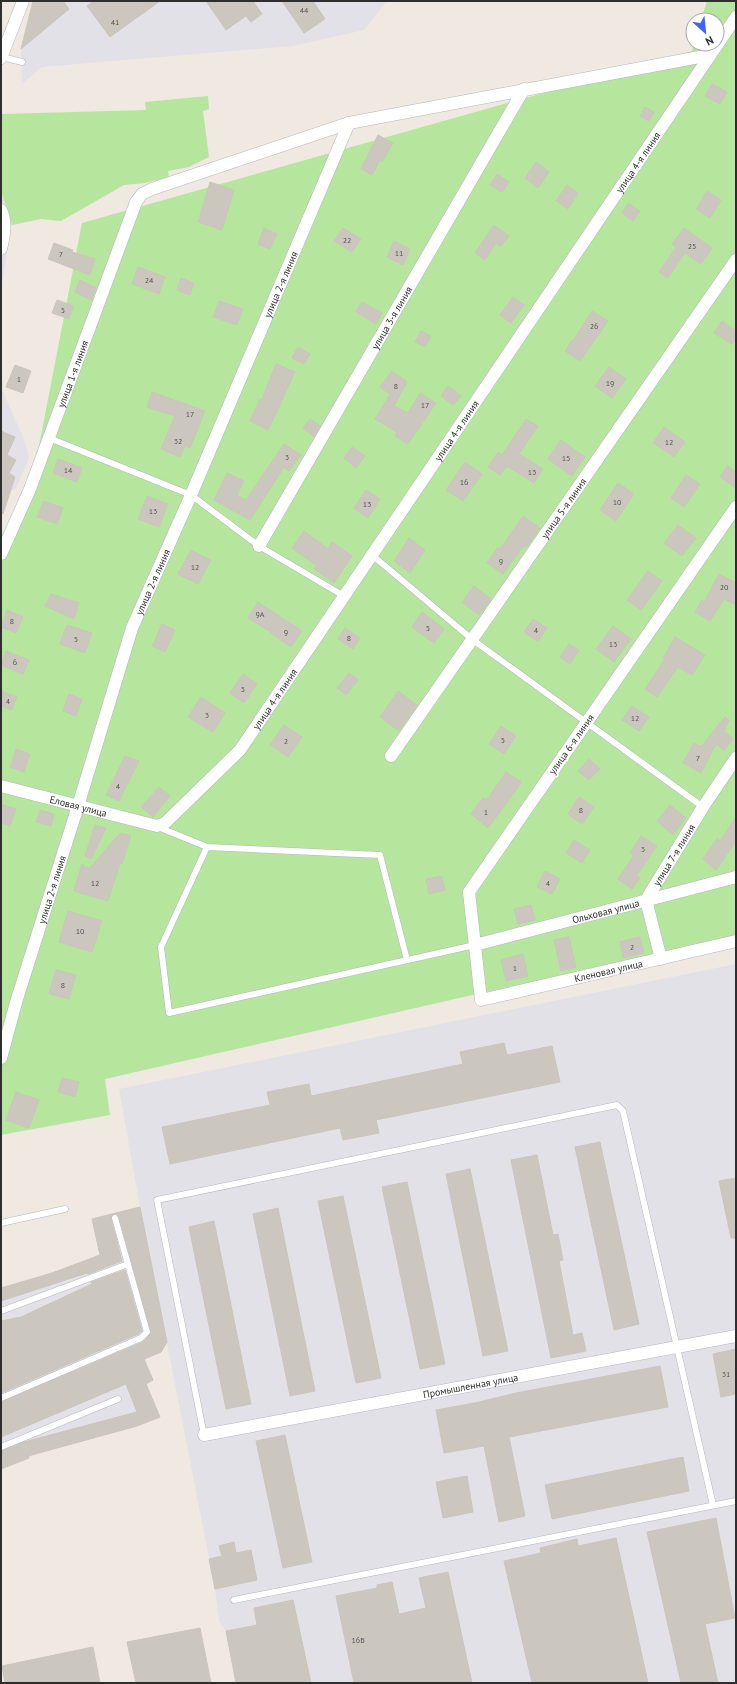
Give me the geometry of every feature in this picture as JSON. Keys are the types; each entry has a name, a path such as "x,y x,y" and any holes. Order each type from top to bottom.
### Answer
{"street":[{"path":"1,58 23,1"},
{"name":"улица 4-я линия","path":"156,826 165,823 240,750 736,17"},
{"path":"349,123 710,55"},
{"name":"улица 3-я линия","path":"259,546 524,89"},
{"name":"улица 1-я линия","path":"1,554 30,489 136,202 142,194 152,188 349,123"},
{"name":"улица 2-я линия","path":"1,1058 17,999 132,628 191,495 349,123"},
{"path":"1,210 3,214 4,233 1,249"},
{"name":"улица 5-я линия","path":"391,756 736,260"},
{"name":"улица 6-я линия","path":"481,1000 469,892 736,507"},
{"name":"улица 7-я линия","path":"646,900 703,807 736,758"},
{"name":"Еловая улица","path":"1,786 156,826"},
{"name":"Ольховая улица","path":"475,945 736,877"},
{"path":"646,900 661,959"},
{"name":"Кленовая улица","path":"481,1000 736,941"},
{"name":"Промышленная улица","path":"204,1435 736,1336"}],"lane":[{"path":"1,58 22,62"},
{"path":"49,438 191,495 259,546 344,596"},
{"path":"372,555 473,640 703,807"},
{"path":"156,826 207,847 380,855 406,960"},
{"path":"207,847 161,947 169,1013 475,945"},
{"path":"204,1435 157,1200 617,1105 623,1111 713,1505"},
{"path":"1,1223 65,1209"},
{"path":"1,1398 141,1338 147,1332 115,1218"},
{"path":"1,1311 128,1264"},
{"path":"1,1447 118,1399"},
{"path":"234,1600 736,1501"}],"shaded area":[{"path":"33,1 387,1 364,30 293,46 42,67 22,84 21,49"},
{"path":"1,190 12,225 1,288"},
{"path":"1,387 25,442 29,458 16,488 10,492 8,501 1,504"},
{"path":"736,964 736,1683 236,1683 226,1631 219,1621 215,1589 167,1343 161,1352 145,1360 153,1380 146,1384 160,1417 131,1428 41,1452 1,1469 1,1288 52,1273 100,1255 92,1219 140,1207 119,1089"}],"green space":[{"path":"707,1 736,1 736,940 503,988 105,1079 110,1115 1,1135 1,557 29,498 82,223 688,52 725,52 725,12 704,12"},
{"path":"208,96 209,109 203,111 209,157 189,167 168,171 169,177 145,183 124,185 61,221 41,219 12,225 1,190 1,114 146,110 145,102"}],"building":[{"path":"33,1 63,1 69,9 21,49"},
{"path":"94,1 160,1 110,37 87,6"},
{"path":"206,1 253,1 262,14 251,22 246,16 226,30"},
{"path":"282,1 313,1 325,19 304,33"},
{"path":"712,84 727,92 720,104 705,96"},
{"path":"645,107 654,112 649,121 640,116"},
{"path":"378,135 393,143 382,162 380,160 372,175 361,169"},
{"path":"536,162 549,172 538,188 525,178"},
{"path":"497,174 509,182 502,192 490,185"},
{"path":"210,182 234,190 222,230 198,222"},
{"path":"567,185 578,193 568,209 556,201"},
{"path":"707,191 721,200 710,218 696,209"},
{"path":"628,203 640,211 633,221 622,213"},
{"path":"494,225 509,236 501,246 496,243 485,260 475,253"},
{"path":"264,228 277,234 270,249 258,244"},
{"path":"343,228 361,239 352,252 334,241"},
{"path":"684,228 712,248 701,264 685,253 668,278 659,272 676,247 672,244"},
{"path":"394,241 410,249 403,265 387,257"},
{"path":"54,243 73,250 72,252 95,259 90,275 48,259"},
{"path":"138,267 165,277 159,294 132,284"},
{"path":"181,278 194,283 190,295 177,290"},
{"path":"80,280 96,288 91,300 75,292"},
{"path":"513,297 524,305 511,323 500,315"},
{"path":"57,300 74,306 69,319 52,313"},
{"path":"219,301 243,309 237,325 213,317"},
{"path":"362,302 382,313 376,324 356,312"},
{"path":"592,311 608,321 580,361 565,351"},
{"path":"722,321 736,331 736,338 732,344 714,333"},
{"path":"421,331 431,336 425,347 415,342"},
{"path":"298,347 310,354 304,364 292,358"},
{"path":"276,364 295,372 268,430 250,421 260,399 262,399"},
{"path":"15,365 31,371 23,393 6,387"},
{"path":"609,367 626,379 612,398 595,386"},
{"path":"392,371 407,382 394,406 408,413 420,393 436,403 408,444 395,436 397,432 375,419 390,394 380,387"},
{"path":"448,386 461,396 453,405 441,396"},
{"path":"152,392 205,411 190,448 185,446 180,457 161,449 175,416 147,407"},
{"path":"310,419 320,426 314,437 303,428"},
{"path":"526,419 538,426 519,454 543,469 534,483 507,466 500,475 488,467 498,452 502,455"},
{"path":"664,427 685,442 674,457 653,443"},
{"path":"1,431 15,437 7,455 16,460 9,473 15,477 3,514 1,513"},
{"path":"561,440 585,457 572,476 548,459"},
{"path":"284,444 301,455 289,471 284,467 250,520 214,500 227,473 244,481 237,495 246,500"},
{"path":"352,447 365,456 356,468 344,458"},
{"path":"58,459 82,468 77,482 53,473"},
{"path":"465,462 482,474 463,501 446,490"},
{"path":"727,466 736,472 736,488 720,477"},
{"path":"686,475 700,484 684,507 671,498"},
{"path":"618,483 634,494 616,521 600,510"},
{"path":"366,490 380,499 368,518 354,508"},
{"path":"147,496 168,504 159,527 138,519"},
{"path":"44,501 63,508 57,524 37,517"},
{"path":"523,516 540,528 527,547 524,545 503,574 487,563 498,547 500,549"},
{"path":"678,525 696,538 682,556 664,543"},
{"path":"304,531 328,549 332,542 352,556 334,583 314,569 317,566 292,548"},
{"path":"409,538 425,550 410,573 394,561"},
{"path":"191,550 211,560 198,584 178,574"},
{"path":"648,571 662,581 641,610 627,600"},
{"path":"719,574 736,583 736,605 724,599 710,621 695,612 702,600 704,602"},
{"path":"474,586 491,599 479,615 462,602"},
{"path":"51,594 79,603 74,619 45,606"},
{"path":"258,602 302,631 291,647 270,633 271,632 248,618"},
{"path":"7,610 23,617 16,633 1,627"},
{"path":"422,612 444,629 434,643 412,627"},
{"path":"533,619 547,628 538,642 524,632"},
{"path":"162,624 175,630 165,652 152,646"},
{"path":"67,625 92,633 85,653 60,644"},
{"path":"613,626 631,639 614,662 596,649"},
{"path":"345,628 360,638 353,649 338,639"},
{"path":"675,637 705,655 692,675 678,667 657,697 645,689 665,659 663,658"},
{"path":"569,644 579,650 570,664 560,657"},
{"path":"6,651 29,660 23,674 1,665"},
{"path":"349,673 358,680 346,695 337,688"},
{"path":"243,674 257,684 244,703 230,693"},
{"path":"1,691 17,697 12,710 1,706"},
{"path":"398,691 417,705 399,731 380,717"},
{"path":"69,694 82,699 76,716 63,711"},
{"path":"201,697 225,713 213,732 188,717"},
{"path":"632,706 649,717 639,731 622,720"},
{"path":"725,717 729,720 724,731 733,739 724,750 716,744 701,773 683,763 694,743 701,747"},
{"path":"284,725 302,737 288,757 270,745"},
{"path":"501,726 516,736 504,754 489,744"},
{"path":"16,749 30,754 24,772 10,767"},
{"path":"125,756 139,761 119,801 106,795"},
{"path":"589,759 600,769 589,780 578,771"},
{"path":"506,772 522,782 488,828 471,814 483,798 487,800"},
{"path":"159,787 170,796 153,817 141,807"},
{"path":"579,797 594,807 582,824 568,814"},
{"path":"1,804 16,809 10,826 1,823"},
{"path":"670,805 686,818 673,835 657,821"},
{"path":"40,810 54,814 51,826 36,822"},
{"path":"736,817 736,841 716,870 703,859 717,839 720,841"},
{"path":"95,825 106,828 91,859 85,856"},
{"path":"120,833 131,836 122,864 120,863 108,901 74,891 82,864 89,869"},
{"path":"641,836 657,846 637,875 640,878 632,889 618,879 634,855 630,853"},
{"path":"574,840 590,850 582,863 566,853"},
{"path":"545,871 560,879 552,894 537,887"},
{"path":"442,876 445,890 429,894 426,879"},
{"path":"531,905 535,920 518,924 514,909"},
{"path":"68,911 102,921 92,952 59,942"},
{"path":"569,937 576,967 561,971 554,940"},
{"path":"640,937 644,953 623,958 620,942"},
{"path":"523,954 528,976 506,981 501,960"},
{"path":"56,970 76,975 69,999 49,994"},
{"path":"504,1043 507,1055 552,1046 560,1082 376,1120 379,1133 343,1140 340,1128 170,1164 162,1127 270,1105 267,1092 309,1084 311,1096 463,1064 460,1052"},
{"path":"62,1078 79,1082 75,1097 58,1092"},
{"path":"16,1092 39,1100 29,1128 6,1120"},
{"path":"600,1142 639,1324 614,1330 575,1147"},
{"path":"537,1155 553,1235 558,1234 563,1260 559,1261 573,1335 582,1333 586,1351 551,1358 511,1160"},
{"path":"470,1169 508,1351 483,1356 446,1174"},
{"path":"736,1178 736,1238 731,1238 719,1181"},
{"path":"407,1182 445,1364 420,1369 382,1187"},
{"path":"343,1196 381,1378 356,1383 318,1201"},
{"path":"140,1207 167,1342 161,1352 144,1359 153,1380 146,1384 160,1417 137,1426 28,1456 29,1458 1,1469 1,1451 24,1442 137,1412 126,1384 1,1437 1,1402 143,1342 151,1333 119,1217 116,1214 112,1215 111,1219 122,1261 88,1274 87,1273 1,1301 1,1288 52,1273 100,1255 92,1219"},
{"path":"278,1208 315,1391 290,1396 253,1214"},
{"path":"214,1221 251,1404 226,1409 189,1227"},
{"path":"125,1270 142,1331 1,1393 1,1321 21,1317 92,1284 91,1282"},
{"path":"736,1349 736,1394 721,1397 713,1354"},
{"path":"660,1366 668,1407 509,1437 525,1516 499,1522 484,1446 444,1453 436,1410 475,1403 516,1393"},
{"path":"285,1435 312,1562 283,1568 256,1441"},
{"path":"683,1457 689,1491 552,1519 545,1485"},
{"path":"467,1476 473,1512 443,1518 436,1482"},
{"path":"716,1518 735,1618 705,1624 718,1683 681,1683 647,1532"},
{"path":"616,1538 648,1683 532,1683 504,1561 541,1553 540,1548 577,1539 578,1546"},
{"path":"234,1542 236,1553 251,1550 257,1580 215,1589 209,1559 222,1556 219,1546"},
{"path":"448,1572 472,1683 354,1683 336,1596 377,1588 377,1585 392,1582 399,1614 426,1608 419,1578"},
{"path":"293,1600 311,1683 236,1683 226,1631 257,1625 254,1608"},
{"path":"200,1628 211,1683 136,1683 127,1642"},
{"path":"93,1647 100,1683 5,1683 2,1666"}]}
